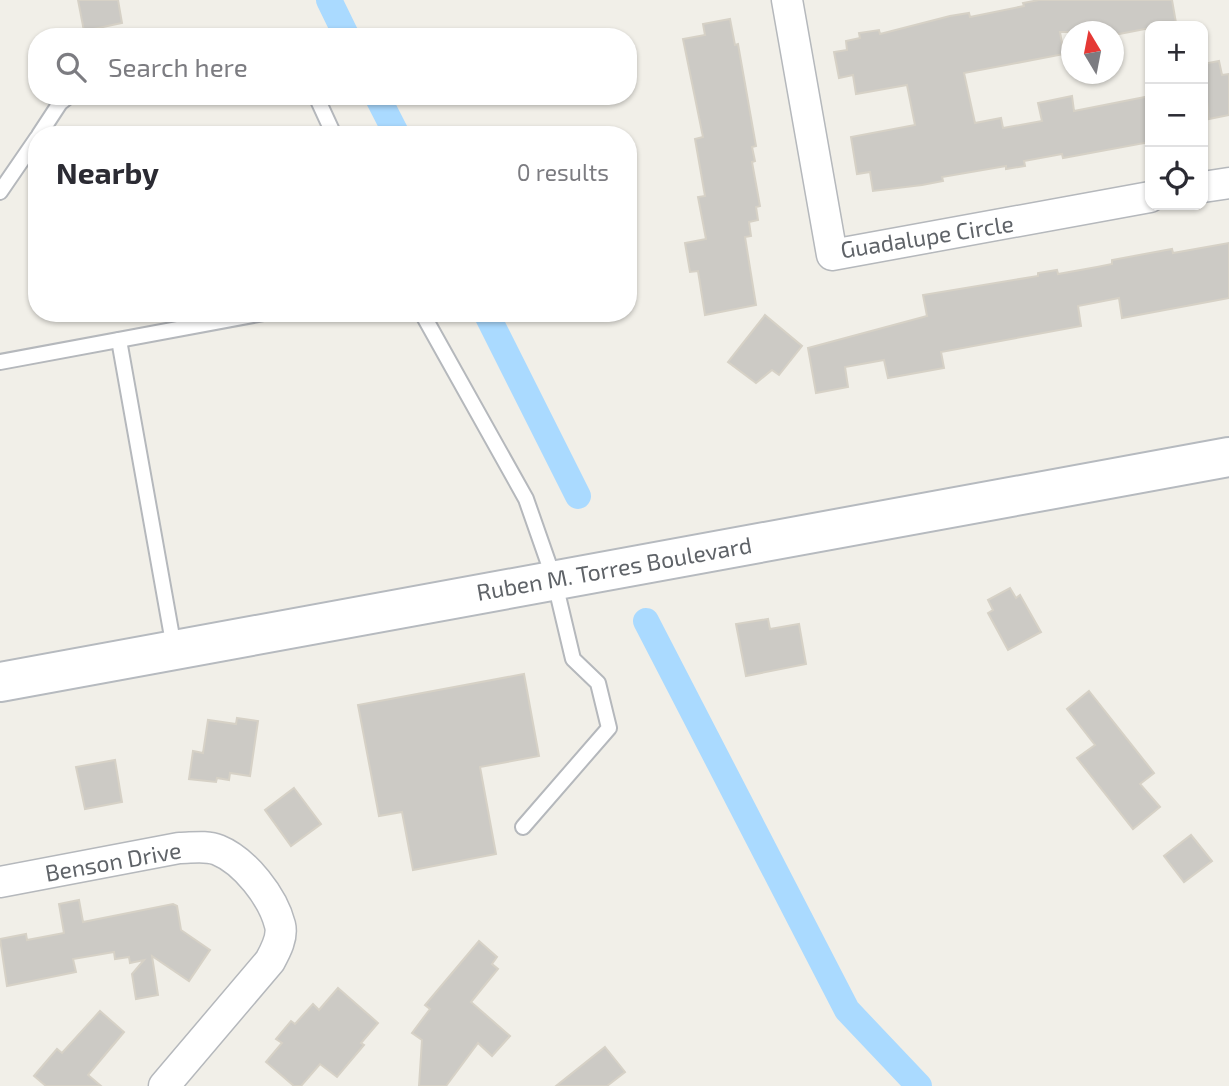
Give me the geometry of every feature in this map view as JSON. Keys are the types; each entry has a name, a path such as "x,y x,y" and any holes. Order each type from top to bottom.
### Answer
{"main road":[{"name":"Ruben M. Torres Boulevard","path":"0,682 1229,457"}],"street":[{"name":"Guadalupe Circle","path":"787,0 832,255 1145,198"},
{"path":"1208,186 1229,183"},
{"name":"Benson Drive","path":"0,882 179,848 205,847 235,860 264,891 281,926 275,952 164,1086"}],"lane":[{"path":"45,126 59,105"},
{"path":"320,105 330,126"},
{"path":"0,192 28,151"},
{"path":"0,362 216,322"},
{"path":"427,322 526,499 554,579 573,659 598,683 609,727 523,827"},
{"path":"119,340 174,649"}],"building":[{"path":"78,0 118,0 122,23 83,28"},
{"path":"1039,0 1172,0 1176,21 1145,21 1145,29 1124,33 1124,21 1061,21 1061,55 964,73 975,123 1001,118 1003,128 1042,121 1038,103 1072,96 1074,111 1145,97 1145,143 1063,158 1062,154 1024,161 1025,166 1006,169 1006,166 942,177 943,181 922,185 873,191 870,172 857,174 851,137 915,125 907,85 856,94 853,75 839,78 834,52 847,50 846,41 860,38 859,33 879,30 880,34 950,16 969,13 970,17 1024,6 1023,3"},
{"path":"730,19 735,45 738,44 756,146 752,147 755,161 752,162 760,206 756,207 758,220 749,222 751,236 745,237 756,305 705,315 698,271 690,272 685,243 706,239 698,197 705,196 695,139 703,137 683,39 705,35 703,24"},
{"path":"1219,61 1222,75 1229,74 1229,115 1209,119 1208,63"},
{"path":"1229,243 1229,298 1122,318 1119,298 1078,306 1081,326 941,352 944,368 888,378 884,360 845,367 848,387 816,393 808,348 927,316 923,295 1038,276 1038,273 1057,270 1058,274 1097,267 1112,264 1112,260 1172,249 1173,253"},
{"path":"765,315 802,346 779,375 772,370 756,383 728,362"},
{"path":"1010,588 1016,598 1020,595 1041,632 1008,650 988,613 993,610 988,600"},
{"path":"768,619 770,629 799,624 806,664 746,676 736,624"},
{"path":"524,674 539,756 480,767 496,854 413,870 402,812 379,816 358,705"},
{"path":"1089,691 1154,773 1140,784 1160,807 1133,829 1077,758 1095,745 1067,709"},
{"path":"237,718 258,721 250,776 230,773 229,780 217,778 216,782 189,779 193,751 203,753 208,720 236,724"},
{"path":"115,760 122,802 85,809 76,767"},
{"path":"294,788 321,824 291,846 265,810"},
{"path":"1191,835 1212,861 1184,882 1164,856"},
{"path":"79,900 83,922 173,904 177,906 181,930 210,950 189,981 152,956 158,995 136,999 132,974 144,960 130,963 129,957 115,959 114,952 73,959 76,972 7,986 0,939 26,934 27,940 64,933 59,904"},
{"path":"479,941 497,957 492,964 498,969 471,1002 510,1036 492,1056 478,1043 446,1086 419,1086 422,1040 412,1033 430,1009 425,1005"},
{"path":"338,988 378,1023 361,1043 364,1045 337,1077 320,1064 301,1086 294,1086 266,1062 282,1043 276,1039 291,1021 295,1024 313,1004 319,1010"},
{"path":"100,1011 124,1032 88,1075 101,1086 46,1086 34,1076 57,1049 62,1053"},
{"path":"605,1047 625,1072 607,1086 556,1086"}],"waterway":[{"path":"329,0 343,28"},
{"path":"382,105 392,126"},
{"path":"491,322 578,496"},
{"path":"646,621 847,1010 919,1086"}]}
